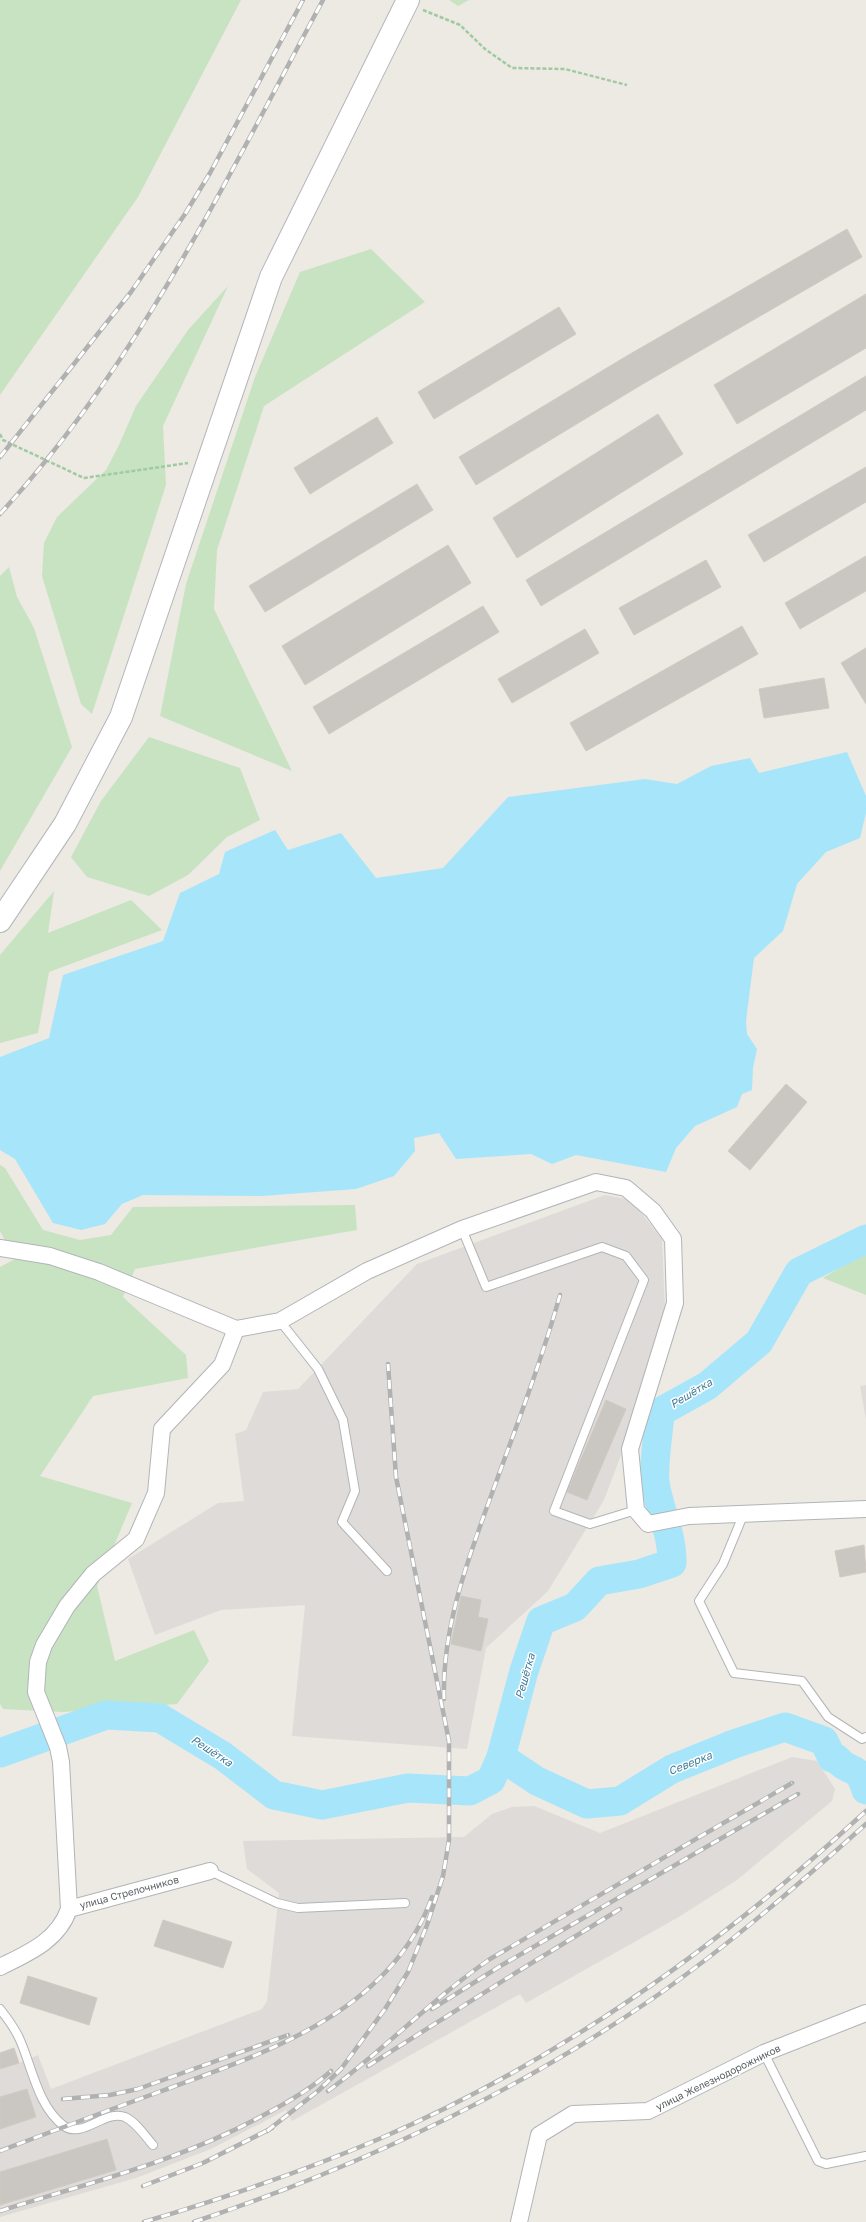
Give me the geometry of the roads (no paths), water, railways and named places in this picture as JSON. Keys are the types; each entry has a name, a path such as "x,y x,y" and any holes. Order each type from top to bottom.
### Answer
{"street":[{"path":"0,921 65,824 121,717 271,277 407,2"},
{"path":"0,1248 50,1256 99,1272 236,1329 280,1321 367,1271 462,1229 596,1182 626,1188 653,1211 673,1239 674,1303 630,1449 636,1510 648,1524 689,1516 866,1509"},
{"path":"69,1909 63,1775 58,1746 39,1704 36,1692 38,1662 44,1644 67,1606 93,1574 136,1539 156,1493 162,1429 222,1365 236,1329"},
{"name":"улица Стрелочников","path":"0,1967 39,1947 51,1938 59,1930 69,1909 210,1871"},
{"name":"улица Железнодорожников","path":"519,2222 539,2135 573,2114 648,2111 764,2053 866,2013"}],"lane":[{"path":"462,1229 486,1287 602,1247 626,1256 644,1280 554,1511 590,1524 636,1510"},
{"path":"280,1321 318,1369 343,1420 355,1491 342,1522 387,1571"},
{"path":"745,1513 724,1564 699,1601 734,1673 802,1681 828,1718 862,1739 866,1737"},
{"path":"210,1871 277,1903 298,1908 405,1904"},
{"path":"0,2009 19,2038 48,2109 65,2126 73,2129 110,2117 124,2117 132,2121 153,2145"},
{"path":"764,2053 818,2161 826,2164 866,2156"}],"water":[{"path":"847,752 866,796 866,813 860,838 826,852 797,884 783,931 754,958 746,1021 747,1034 757,1049 753,1068 752,1090 742,1094 737,1107 695,1126 676,1148 666,1172 576,1155 552,1164 531,1154 456,1159 439,1133 414,1138 415,1151 394,1176 356,1189 262,1196 143,1195 122,1204 105,1224 81,1230 53,1223 15,1159 0,1150 0,1057 49,1038 63,975 163,941 180,893 219,874 225,852 275,830 288,850 341,833 376,878 443,868 508,797 645,779 677,784 711,766 750,758 759,773"}],"waterway":[{"name":"Решётка","path":"0,1753 106,1715 160,1718 223,1756 274,1795 322,1805 408,1788 470,1791 491,1780 501,1757 524,1671 541,1621 575,1607 599,1581 639,1574 672,1563 672,1553 668,1532 659,1503 655,1482 655,1465 660,1412 707,1386 759,1342 799,1272 866,1239"},
{"name":"Северка","path":"501,1757 537,1781 587,1804 620,1801 672,1769 734,1744 785,1727 824,1741 832,1758 836,1758 845,1767 856,1772 863,1781 866,1790"}],"railway":[{"path":"0,457 131,292 185,214 210,173 303,0"},
{"path":"0,514 50,456 96,395 138,332 178,267 215,201 323,0"},
{"path":"444,1699 448,1644 459,1590 476,1537 538,1367 560,1295"},
{"path":"267,2131 318,2091 341,2069 385,2009 408,1972 427,1925 443,1876 449,1840 449,1741 396,1477 388,1364"},
{"path":"328,2091 369,2059 448,1991 490,1959 792,1783"},
{"path":"432,2009 502,1965 798,1794"},
{"path":"144,2222 204,2204 321,2163 379,2139 446,2108 511,2074 575,2036 636,1996 696,1953 755,1907 866,1811"},
{"path":"194,2222 314,2178 372,2153 430,2127 488,2098 544,2067 652,1999 708,1958 735,1937 866,1824"},
{"path":"0,2151 240,2062 319,2024 355,2000 387,1971 413,1937 432,1897"},
{"path":"368,2066 620,1909"},
{"path":"63,2099 110,2095 138,2089 288,2035"},
{"path":"0,2211 133,2170 165,2159 229,2133 279,2107 306,2090 331,2071"},
{"path":"143,2186 203,2163 272,2128"}]}
